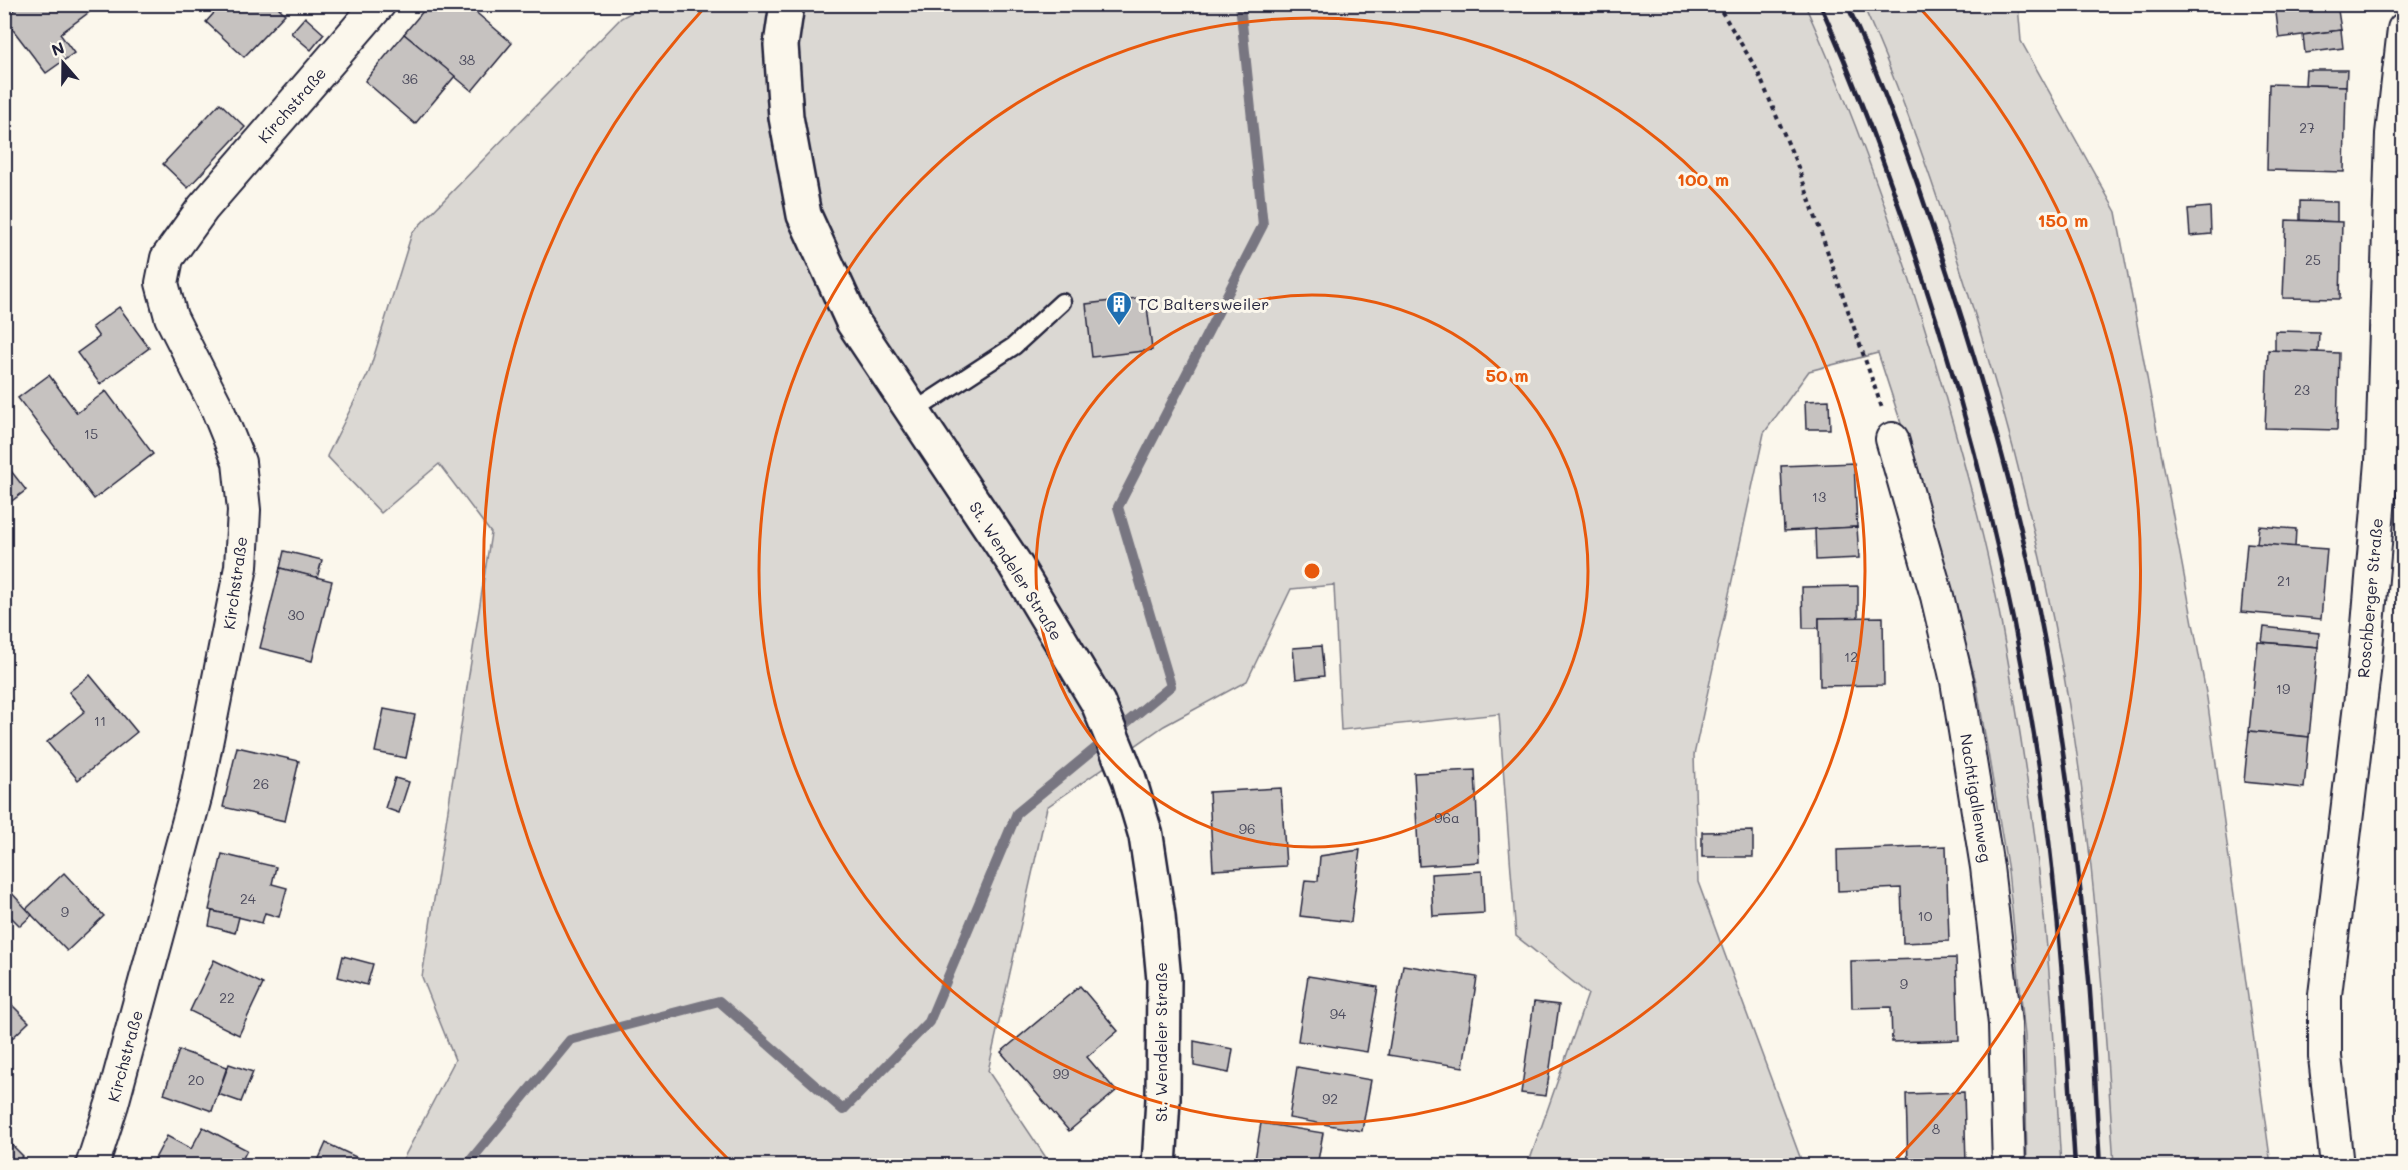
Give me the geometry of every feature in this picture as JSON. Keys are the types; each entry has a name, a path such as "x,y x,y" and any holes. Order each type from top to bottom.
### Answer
{"main road":[{"name":"St. Wendeler Straße","path":"788,4 781,45 786,117 804,215 853,322 1014,563 1098,703 1129,779 1146,836 1158,916 1164,980 1163,1099 1159,1166"}],"street":[{"name":"Kirchstraße","path":"92,1166 112,1104 196,794 241,567 244,510 239,462 217,408 171,317 162,283 167,258 203,208 379,4"},
{"name":"Roschberger Straße","path":"2337,1166 2325,1057 2325,995 2364,672 2382,462 2392,134 2403,29"},
{"name":"Nachtigallenweg","path":"1892,439 1937,596 1957,681 1985,856 2005,1023 2009,1166"}],"lane":[{"path":"913,412 1014,346 1062,302"}],"path":[{"path":"1717,4 1757,70 1798,167 1892,439"}],"shaded area":[{"path":"645,5 1805,5 1863,146 1913,291 1943,389 1989,564 2017,712 2036,849 2050,985 2061,1165 2027,1165 2025,1036 2008,871 1976,682 1927,503 1878,353 1809,371 1764,433 1694,755 1698,882 1803,1165 1528,1165 1588,994 1516,936 1499,714 1341,730 1334,585 1291,589 1247,681 1164,726 1047,807 988,1071 1051,1165 400,1165 455,1060 422,977 491,533 439,464 381,513 327,456 369,372 412,233 621,18"},
{"path":"1805,5 1863,5 1931,176 1978,320 2015,449 2052,608 2074,737 2103,979 2114,1165 2061,1165 2050,983 2037,857 2022,745 2000,618 1964,462 1927,336 1881,194"},
{"path":"1863,5 2018,5 2021,41 2116,212 2207,698 2271,1165 2114,1165 2099,950 2082,789 2064,674 2039,552 2009,431 1974,311 1912,127"}],"building":[{"path":"21,4 94,4 96,7 60,34 74,53 46,73 4,18"},
{"path":"222,4 275,4 285,14 244,57 206,22"},
{"path":"429,4 466,4 512,43 472,91 404,34"},
{"path":"2275,4 2337,4 2341,30 2279,38"},
{"path":"305,17 324,34 311,50 291,33"},
{"path":"2341,30 2343,48 2305,53 2303,35"},
{"path":"404,34 455,76 415,124 365,81"},
{"path":"2306,70 2347,70 2346,86 2305,85"},
{"path":"2269,84 2346,86 2344,172 2267,170"},
{"path":"220,103 245,127 188,188 163,164"},
{"path":"2300,201 2337,202 2337,222 2300,220"},
{"path":"2210,207 2211,234 2190,236 2188,209"},
{"path":"2286,220 2342,222 2340,299 2283,298"},
{"name":"TC Baltersweiler","path":"1146,297 1152,350 1092,357 1086,304"},
{"path":"119,307 149,348 100,384 77,353 99,337 92,327"},
{"path":"2275,331 2319,332 2318,352 2275,351"},
{"path":"2268,350 2339,353 2337,430 2265,428"},
{"path":"49,375 77,413 106,391 153,454 94,499 18,398"},
{"path":"1829,400 1830,429 1806,429 1805,401"},
{"path":"4,462 26,490 4,507"},
{"path":"1854,463 1857,527 1784,531 1781,466"},
{"path":"2259,526 2296,529 2295,547 2257,544"},
{"path":"1857,527 1859,558 1816,560 1815,529"},
{"path":"2247,543 2327,549 2321,619 2241,612"},
{"path":"284,551 322,560 317,578 280,568"},
{"path":"280,568 332,581 312,661 260,648"},
{"path":"1858,586 1858,618 1819,618 1819,628 1803,628 1802,587"},
{"path":"1883,617 1884,685 1820,686 1819,618"},
{"path":"2264,627 2319,633 2318,647 2262,642"},
{"path":"2258,642 2318,647 2309,737 2249,731"},
{"path":"1321,646 1324,676 1296,679 1293,648"},
{"path":"90,675 137,732 78,780 47,742 85,711 69,692"},
{"path":"384,709 415,715 406,758 375,752"},
{"path":"2249,731 2309,737 2304,788 2244,782"},
{"path":"237,747 299,761 285,821 223,807"},
{"path":"1475,770 1479,862 1419,866 1414,773"},
{"path":"395,778 409,782 399,813 385,808"},
{"path":"1281,788 1286,866 1213,870 1209,792"},
{"path":"1753,831 1753,857 1702,857 1702,832"},
{"path":"1946,846 1949,941 1903,943 1901,888 1838,891 1837,850"},
{"path":"1360,850 1351,922 1300,916 1305,880 1318,881 1320,856"},
{"path":"222,854 276,867 272,884 287,888 279,917 265,913 262,923 209,910"},
{"path":"1482,871 1484,913 1433,916 1431,874"},
{"path":"64,873 104,916 67,951 26,909"},
{"path":"8,889 32,915 20,926 4,910 4,892"},
{"path":"212,911 239,917 235,933 209,926"},
{"path":"343,956 373,964 367,985 338,977"},
{"path":"1956,958 1959,1040 1892,1042 1891,1007 1852,1008 1851,961"},
{"path":"214,960 263,984 239,1035 190,1011"},
{"path":"1403,965 1477,977 1463,1067 1388,1055"},
{"path":"1308,976 1378,987 1367,1052 1298,1041"},
{"path":"1080,986 1118,1031 1087,1057 1116,1091 1069,1131 1001,1052"},
{"path":"4,997 29,1022 4,1046"},
{"path":"1534,1002 1559,1005 1546,1096 1521,1093"},
{"path":"1194,1041 1233,1049 1229,1073 1194,1066"},
{"path":"179,1050 227,1067 212,1111 164,1094"},
{"path":"2404,1059 2404,1109 2398,1109"},
{"path":"229,1064 253,1072 241,1102 218,1094"},
{"path":"1297,1067 1371,1080 1362,1131 1289,1118"},
{"path":"1964,1092 1966,1164 1908,1165 1906,1094"},
{"path":"1261,1123 1323,1133 1317,1166 1254,1166"},
{"path":"203,1127 247,1150 239,1166 151,1166 167,1136 191,1149"},
{"path":"7,1140 23,1156 13,1166 4,1166 4,1143"},
{"path":"326,1143 369,1163 367,1166 316,1165"},
{"path":"1953,1164 1953,1166 1908,1165"}],"waterway":[{"path":"466,1166 570,1040 719,1001 843,1110 929,1022 1017,813 1171,686 1118,507 1263,225 1240,4"}],"railway":[{"path":"1820,4 1872,132 1918,263 1955,381 2000,559 2025,680 2050,846 2075,1166"},
{"path":"1847,4 1899,133 1958,306 1997,436 2030,567 2055,702 2075,841 2089,980 2100,1166"}],"place":[{"name":"TC Baltersweiler","path":"1119,327"}]}
